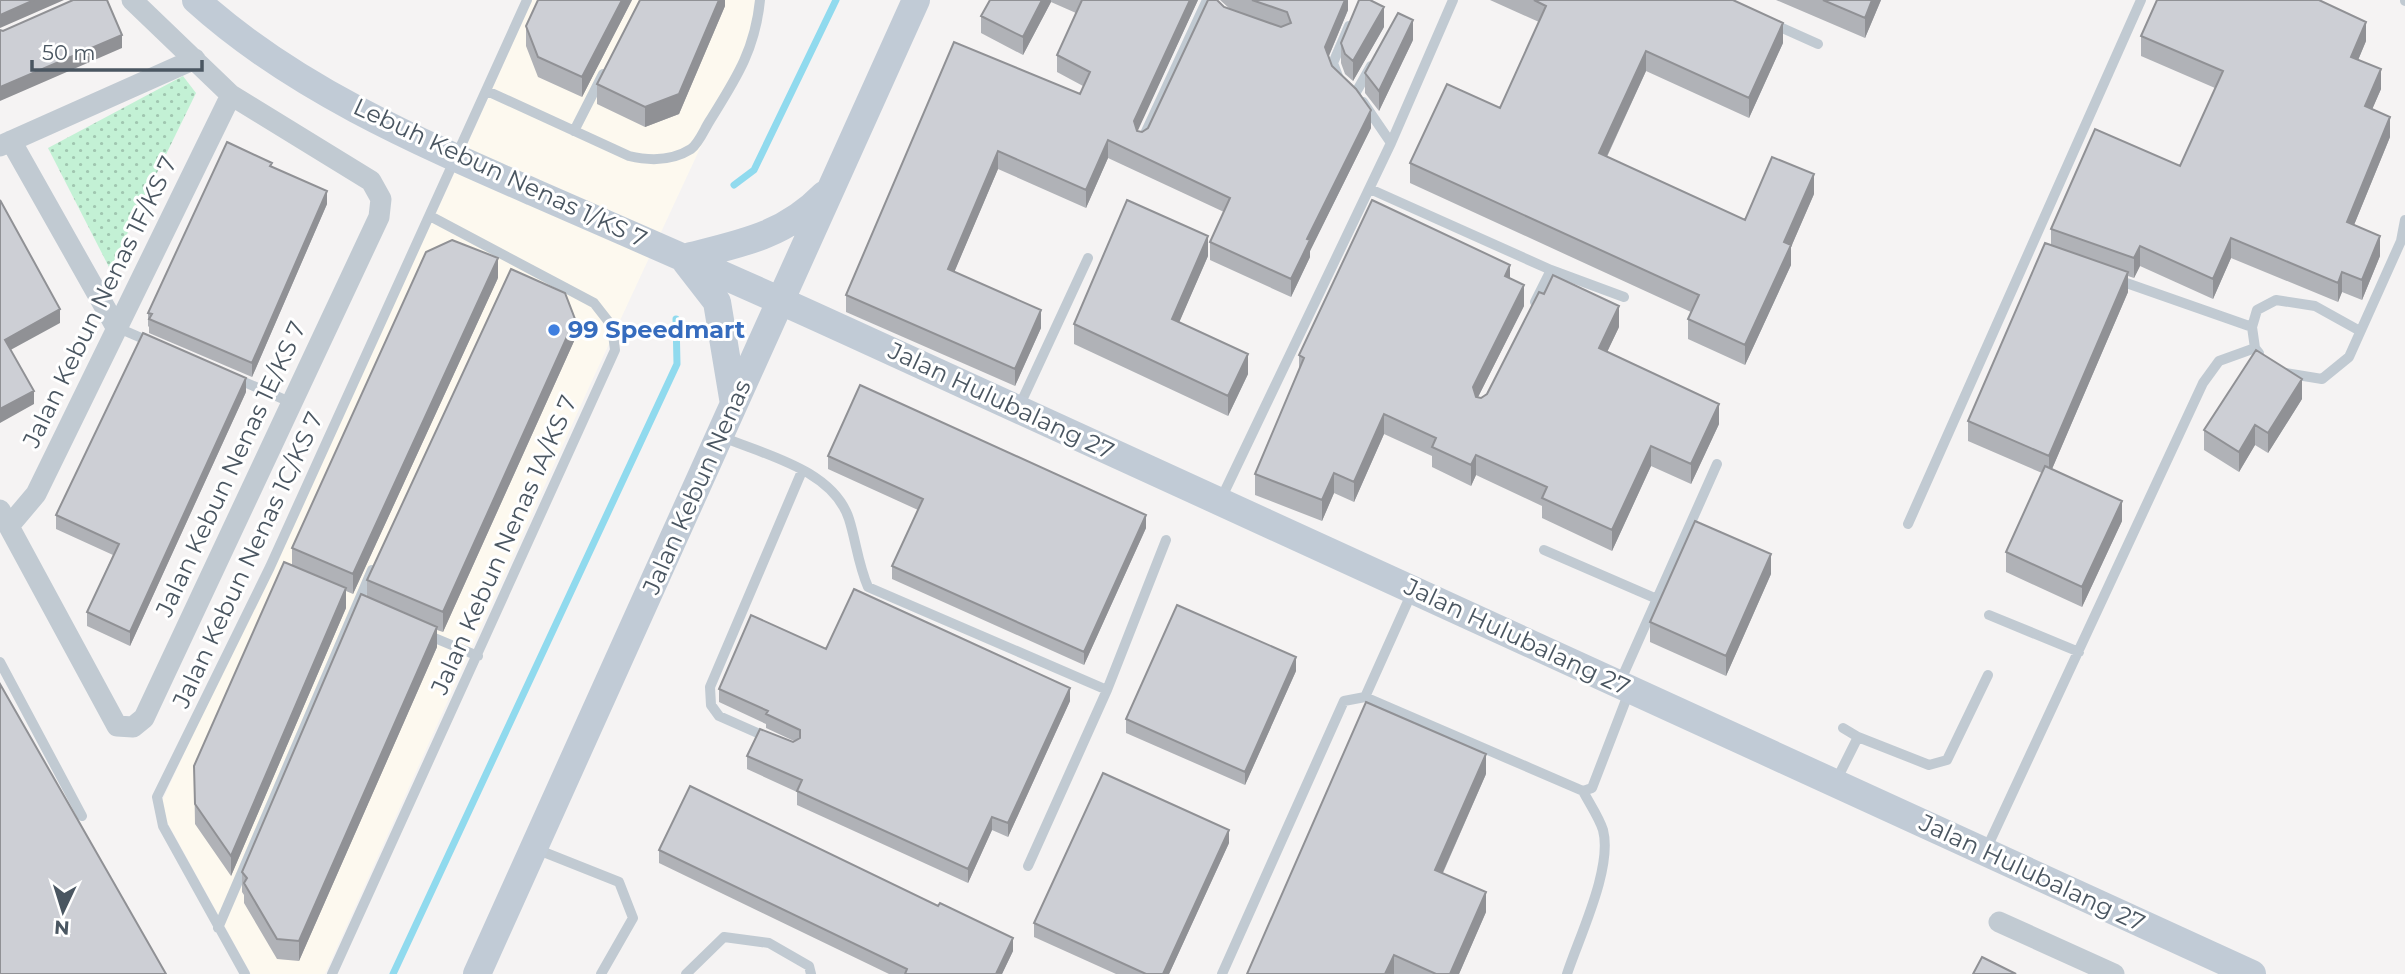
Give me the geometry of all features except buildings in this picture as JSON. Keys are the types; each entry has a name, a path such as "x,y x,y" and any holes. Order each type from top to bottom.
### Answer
{"street":[{"path":"132,0 231,95"},
{"name":"Lebuh Kebun Nenas 1/KS 7","path":"196,0 241,38 369,115 456,158 782,301"},
{"name":"Jalan Kebun Nenas","path":"477,974 916,0"},
{"path":"116,327 6,143 195,59"},
{"name":"Jalan Kebun Nenas 1E/KS 7","path":"4,518 117,726 133,727 144,718 379,216 380,199 371,181 231,95"},
{"name":"Jalan Kebun Nenas 1F/KS 7","path":"4,518 36,494 231,95"},
{"path":"734,404 717,302 697,264 758,240 806,214 832,187"},
{"name":"Jalan Hulubalang 27","path":"782,301 2252,974"},
{"path":"1999,922 2114,974"}],"lane":[{"name":"Jalan Kebun Nenas 1C/KS 7","path":"245,974 163,826 158,797 270,567 527,0"},
{"path":"487,91 629,156 647,160 670,158 693,148 746,64 758,28 760,0"},
{"path":"1141,142 1208,0 1219,9"},
{"path":"1219,501 1370,189 1453,0"},
{"path":"1908,524 2141,0"},
{"path":"1353,16 1333,63 1338,78 1355,94 1391,143"},
{"path":"1755,16 1818,44"},
{"path":"1355,94 1378,53"},
{"path":"574,131 610,60"},
{"path":"1370,189 1551,270 1624,297"},
{"name":"Jalan Kebun Nenas 1A/KS 7","path":"332,974 615,350 612,326 594,303 430,216"},
{"path":"2278,369 2289,375 2322,379 2349,356 2401,241 2405,220"},
{"path":"2030,250 2043,254"},
{"path":"1018,409 1088,258"},
{"path":"509,273 515,261"},
{"path":"1527,317 1551,270"},
{"path":"2109,277 2252,327"},
{"path":"2268,364 2255,348 2252,327 2257,310 2276,300 2315,306 2360,331"},
{"path":"116,327 166,348"},
{"path":"1985,852 2210,369 2219,361 2255,348"},
{"path":"228,375 290,402"},
{"path":"720,436 825,483 848,516 858,563 868,587 1107,690"},
{"path":"1583,791 1592,788 1657,599 1717,464"},
{"path":"780,743 719,716 711,705 710,687 802,471"},
{"path":"1028,866 1107,690 1166,540"},
{"path":"1544,550 1657,599"},
{"path":"218,928 379,556"},
{"path":"270,567 283,572"},
{"path":"1365,696 1413,590"},
{"path":"344,599 368,610"},
{"path":"1989,615 2079,652"},
{"path":"417,631 478,656"},
{"path":"0,662 82,816"},
{"path":"1843,728 1858,737 1929,765 1947,760 1988,675"},
{"path":"1222,974 1343,701 1365,696 1583,791 1602,829 1605,848 1598,881 1567,974"},
{"path":"1835,783 1858,737"},
{"path":"534,848 619,882 633,918 601,974"},
{"path":"686,974 724,937 769,943 808,965 811,974"}],"shaded area":[{"path":"532,0 756,0 753,28 742,58 590,385 325,974 251,974 166,820 162,801 455,172"}],"green space":[{"path":"183,76 196,93 110,269 48,148"}],"waterway":[{"path":"734,185 754,170 836,0"},
{"path":"393,974 677,364 676,319"}],"place":[{"name":"99 Speedmart","path":"554,330"}]}
